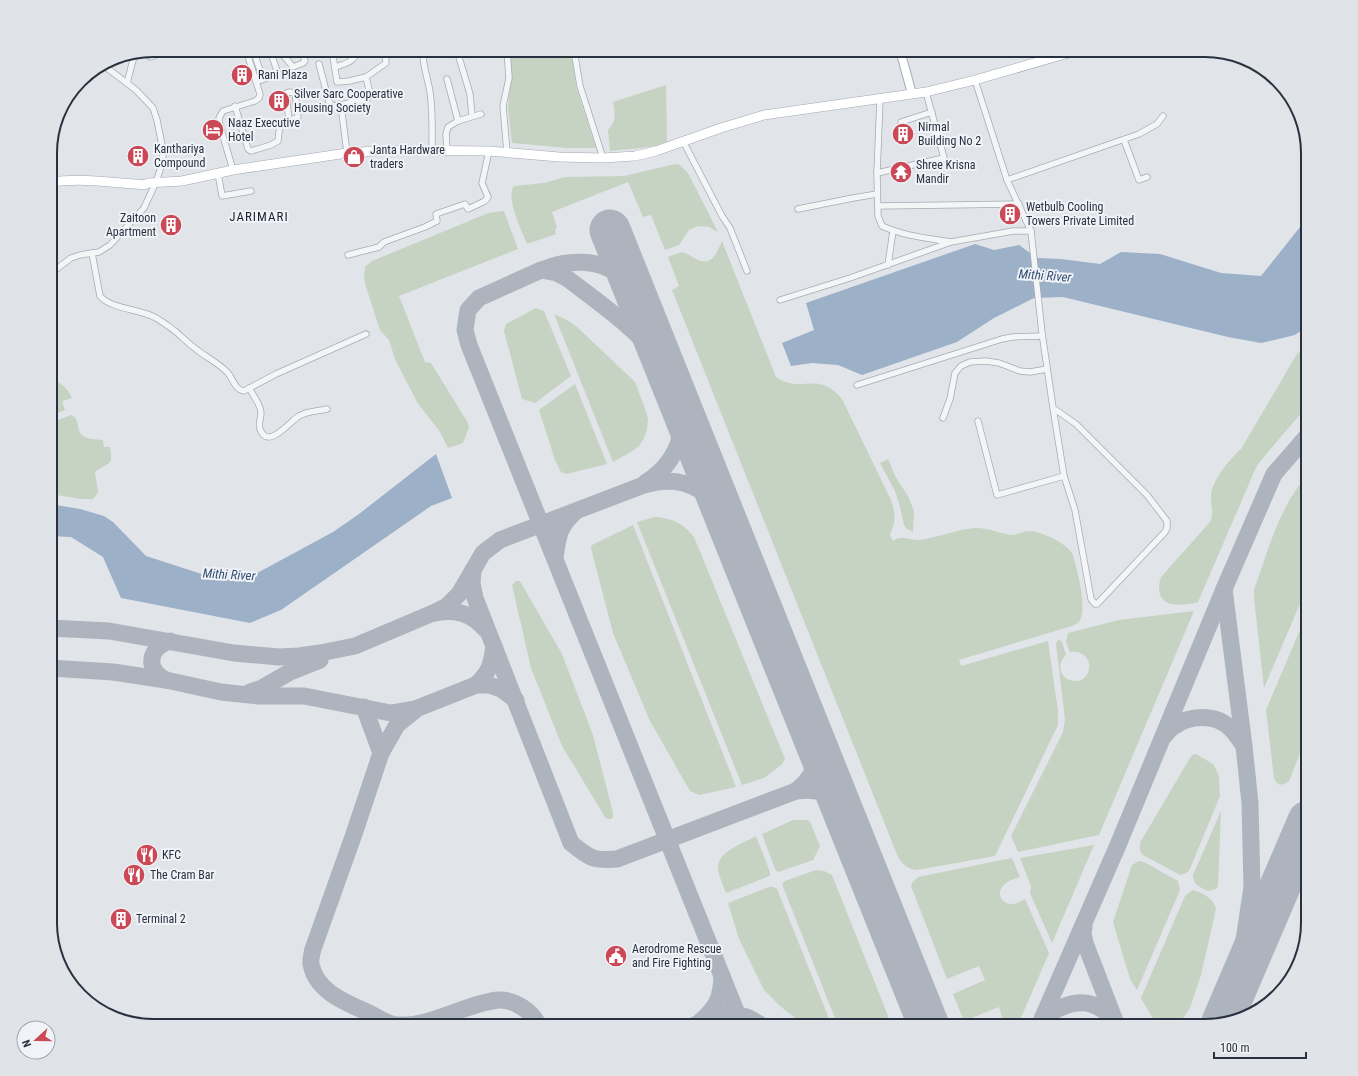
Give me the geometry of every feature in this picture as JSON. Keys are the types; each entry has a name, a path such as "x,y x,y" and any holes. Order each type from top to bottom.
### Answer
{"main road":[{"path":"902,57 912,94"},
{"path":"57,176 82,174 152,182 182,181 233,170 347,153 388,150 489,151 559,157 603,158 642,154 656,151 721,128 764,115 926,92 975,80 1055,57"},
{"path":"57,181 88,180 144,185 152,182"}],"street":[{"path":"233,170 219,118 223,111 260,98 248,57"},
{"path":"255,57 263,79"},
{"path":"256,82 277,75 278,72 273,57"},
{"path":"284,57 291,66 295,67 305,61 304,57"},
{"path":"333,57 337,82 366,77 386,63 386,57"},
{"path":"335,67 349,62 353,57"},
{"path":"423,57 423,66 430,90 432,151"},
{"path":"459,57 470,94 472,116"},
{"path":"507,152 503,106 509,78 508,57"},
{"path":"575,57 580,86 603,158"},
{"path":"126,83 132,59"},
{"path":"319,64 329,102 333,106 368,98 370,94 366,77"},
{"path":"57,269 71,258 99,252 110,245 147,203 152,182 163,158 158,120 152,108 142,95 108,69"},
{"path":"447,79 458,121"},
{"path":"975,80 1007,180 1031,231 1042,335 1053,408 1064,476 1075,510 1091,599 1095,604 1098,604 1158,541 1165,532 1168,524 1166,519 1147,495 1076,424 1053,408"},
{"path":"235,106 248,149 251,152 271,146 278,141 280,123 297,118 295,93 289,92 286,93 289,120"},
{"path":"877,173 944,158 926,92"},
{"path":"880,99 877,194 878,216 882,226 893,231 922,238 951,242"},
{"path":"341,104 347,153"},
{"path":"901,122 932,112"},
{"path":"447,151 446,129 458,121 481,114"},
{"path":"1007,180 1139,134 1157,124 1163,116"},
{"path":"1124,140 1139,180 1147,177"},
{"path":"683,141 722,216 730,228 747,271"},
{"path":"348,255 379,247 384,242 425,227 437,221 436,214 465,204 468,210 486,202 488,197 482,183 489,151"},
{"path":"218,173 222,196 251,191"},
{"path":"798,209 877,194"},
{"path":"878,206 1019,204"},
{"path":"1026,220 1090,221"},
{"path":"888,265 893,231"},
{"path":"780,300 888,265 951,242 1005,232 1031,231"},
{"path":"92,253 100,296 104,300 110,304 154,317 166,324 196,350 222,367 230,375 239,390 244,391 366,334"},
{"path":"857,386 1002,339 1042,335"},
{"path":"943,418 950,399 956,373 961,366 970,362 986,361 999,363 1020,371 1030,372 1047,369"},
{"path":"249,388 260,410 260,430 265,436 270,437 278,435 294,420 306,413 327,410"},
{"path":"978,421 997,495 1064,476"}],"green space":[{"path":"510,57 572,57 577,90 596,148 567,148 512,143 508,109 511,75"},
{"path":"666,85 667,142 650,147 610,151 608,130 614,120 615,113 613,102"},
{"path":"675,164 680,165 688,173 718,232 709,227 698,226 689,230 679,245 665,250 651,215 643,217 628,182 552,212 557,227 555,230 556,234 527,244 515,215 512,198 514,186 544,183 565,177 624,176"},
{"path":"504,211 518,249 399,296 425,362 431,363 468,423 469,427 463,443 448,448 440,432 417,402 395,359 389,340 380,330 366,287 364,278 365,267 372,261 486,214"},
{"path":"722,241 776,377 785,382 794,384 825,385 833,390 842,399 891,500 894,510 894,521 890,535 893,541 899,538 920,540 974,528 1013,535 1028,531 1040,533 1053,538 1065,546 1073,555 1082,600 1081,617 1078,623 959,660 961,666 1048,641 1058,711 1058,725 995,856 917,870 906,866 898,857 672,290 679,286 668,257 682,252 700,261 709,261 715,255"},
{"path":"536,308 544,311 571,376 535,403 522,399 504,331 506,324"},
{"path":"554,314 577,327 635,382 646,411 648,420 647,429 639,446 613,462"},
{"path":"1301,351 1301,413 1258,464 1198,602 1182,605 1168,603 1160,594 1159,587 1161,577 1210,522 1212,513 1211,497 1214,484 1227,464 1241,449 1297,354"},
{"path":"57,381 68,391 72,398 62,401 65,410 57,413"},
{"path":"575,384 607,464 566,474 561,472 555,460 539,410"},
{"path":"71,415 74,416 83,436 91,439 103,440 104,447 110,447 111,458 109,463 95,472 98,492 93,499 81,499 57,495 57,420"},
{"path":"888,459 895,476 908,496 914,511 913,532 904,525 895,491 880,463"},
{"path":"1301,483 1301,601 1264,688 1254,590 1275,530 1289,501"},
{"path":"655,517 677,522 694,537 785,759 782,764 764,778 742,785 637,522"},
{"path":"633,525 736,787 699,795 690,791 650,721 613,633 591,548 592,545"},
{"path":"516,581 521,583 562,654 593,735 613,813 613,817 611,819 605,817 562,746 531,668 512,585"},
{"path":"1194,611 1099,835 1018,852 1011,836 1063,732 1065,719 1056,644 1058,639 1062,642 1066,655 1061,663 1061,672 1067,679 1078,681 1083,679 1087,674 1089,662 1085,656 1079,653 1070,652 1066,642 1068,633 1119,620"},
{"path":"1301,628 1301,751 1289,781 1280,785 1274,778 1266,710"},
{"path":"1196,754 1213,764 1216,769 1219,777 1220,796 1189,871 1180,875 1143,855 1140,850 1140,845 1190,758 1192,755"},
{"path":"1221,811 1218,886 1216,889 1208,891 1200,887 1194,881 1193,875"},
{"path":"793,820 807,820 810,822 820,846 813,860 778,872 775,869 762,834"},
{"path":"756,836 770,872 770,876 726,893 718,869 721,858 732,849"},
{"path":"1094,845 1052,943 1030,893 1031,886 1020,858"},
{"path":"1012,858 1020,877 1006,883 1000,890 1000,896 1006,903 1009,904 1016,904 1025,899 1049,953 1020,1019 1003,1019 999,1007 969,1019 963,1019 953,994 985,980 979,966 947,979 911,886 918,877"},
{"path":"1139,861 1144,862 1178,881 1180,890 1137,990 1130,979 1113,922 1132,865"},
{"path":"816,870 824,871 832,875 889,1019 835,1019 782,884 785,881"},
{"path":"769,887 774,887 777,889 829,1019 796,1019 764,990 739,939 728,903"},
{"path":"1193,890 1200,892 1213,902 1216,909 1201,975 1190,1008 1183,1019 1153,1019 1141,998 1185,896"}],"water":[{"name":"Mithi River","path":"1301,226 1301,331 1295,335 1261,343 1228,337 1063,297 1034,298 994,318 957,342 862,375 838,365 812,363 791,366 782,343 814,330 806,303 975,244 994,250 1019,245 1037,258 1061,259 1100,264 1121,252 1160,254 1221,273 1261,276"},
{"path":"436,454 452,498 431,506 281,610 250,623 121,598 103,557 71,537 57,536 57,505 80,509 104,516 113,522 146,556 214,578 238,581 250,577 333,532 359,514"}],"taxiway":[{"path":"542,270 552,266 573,262 584,262 604,266 624,279 635,292"},
{"path":"663,363 630,328 568,279 557,273 541,270 479,298 468,310 465,330 469,345 739,1019"},
{"path":"645,483 659,473 675,452 681,435 682,426 680,404"},
{"path":"1042,1019 1118,845 1224,589 1274,474 1301,443"},
{"path":"57,628 109,631 234,653 279,657 320,653 355,646 447,606 459,594 483,553 500,540 641,486 650,483 668,481 684,483 700,490 711,498 725,517"},
{"path":"555,557 562,527 575,512"},
{"path":"473,570 472,583 475,598 571,843 582,852 597,859 617,859 796,791 811,790 827,795 843,810"},
{"path":"1224,589 1250,803 1252,887 1244,940 1228,1009"},
{"path":"435,613 457,612 469,616 486,630"},
{"path":"166,680 159,676 155,671 152,665 152,659 157,649 170,641"},
{"path":"476,685 489,668 494,646"},
{"path":"250,692 262,688 290,672 320,660"},
{"path":"57,668 113,672 166,680 221,692 258,696 304,696 391,713 414,709"},
{"path":"381,1019 342,1000 326,989 314,974 311,957 381,753 397,725 418,708 476,685 489,685 501,689 516,700"},
{"path":"364,707 381,753"},
{"path":"1164,736 1179,723 1194,718 1210,718 1225,724 1235,733 1244,746"},
{"path":"796,791 807,781 813,770 816,744"},
{"path":"1084,927 1083,933 1085,943 1114,1019"},
{"path":"703,1019 717,1002 721,991 722,977"},
{"path":"435,1019 485,1002 498,1000 504,1000 522,1007 535,1019"},
{"path":"1043,1017 1065,1006 1087,1003 1103,1010 1111,1019"},
{"path":"711,1019 727,1014 736,1014 751,1019"}],"runway":[{"path":"610,230 926,1019"},
{"path":"1224,1017 1301,837"}],"place":[{"name":"Rani Plaza","path":"242,75"},
{"name":"Silver Sarc Cooperative Housing Society","path":"279,101"},
{"name":"Naaz Executive Hotel","path":"213,130"},
{"name":"Nirmal Building No 2","path":"903,134"},
{"name":"Kanthariya Compound","path":"138,156"},
{"name":"Janta Hardware traders","path":"354,157"},
{"name":"Shree Krisna Mandir","path":"901,172"},
{"name":"Wetbulb Cooling Towers Private Limited","path":"1010,214"},
{"name":"Zaitoon Apartment","path":"171,225"},
{"name":"KFC","path":"147,855"},
{"name":"The Cram Bar","path":"134,875"},
{"name":"Terminal 2","path":"121,919"},
{"name":"Aerodrome Rescue and Fire Fighting","path":"616,956"}],"district":[{"name":"JARIMARI","path":"259,216"}]}
